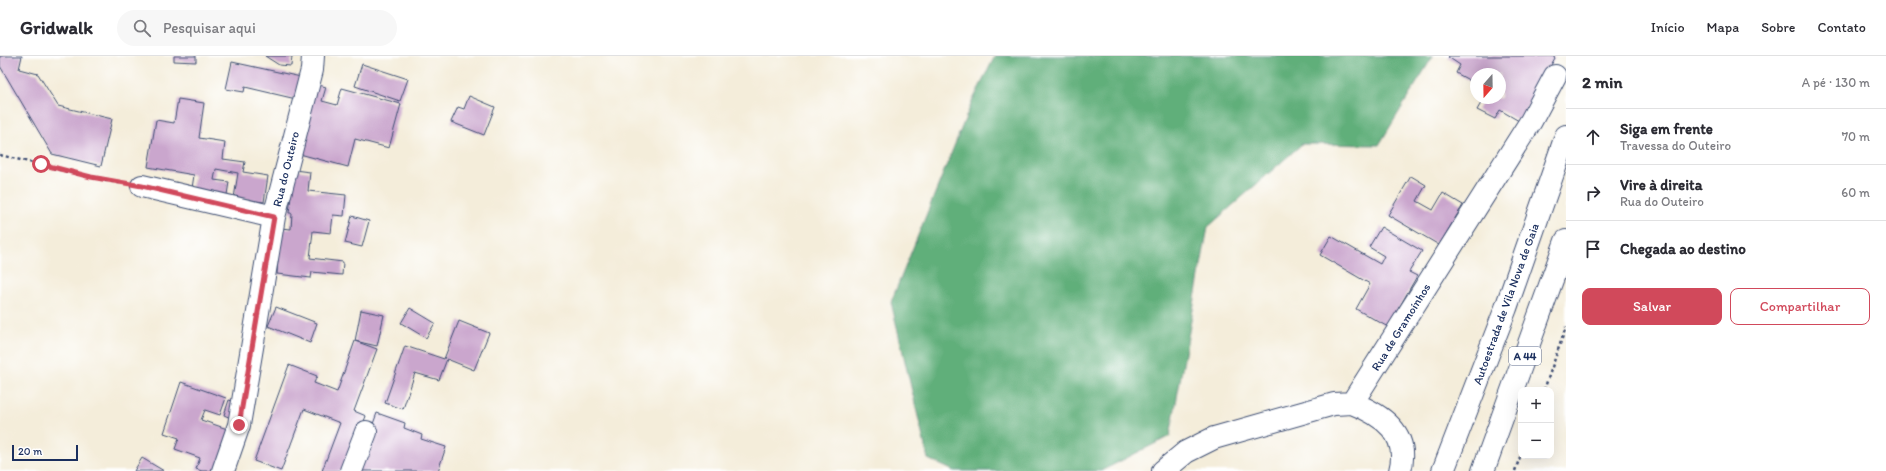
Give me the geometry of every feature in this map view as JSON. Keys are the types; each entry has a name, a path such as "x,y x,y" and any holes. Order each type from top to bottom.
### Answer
{"main road":[{"name":"Rua do Outeiro","path":"223,471 239,425 274,217 312,70 312,56"},
{"name":"Rua de Gramoínhos","path":"1352,403 1531,121 1555,76"},
{"name":"Autoestrada de Vila Nova de Gaia","path":"1443,471 1506,308 1566,136"},
{"path":"142,186 274,217"},
{"name":"A 44","path":"1483,471 1566,241"},
{"path":"1163,471 1186,452 1214,438 1334,404 1352,403 1371,411 1387,422 1400,441 1402,462 1400,471"},
{"path":"351,471 366,432"}],"path":[{"path":"0,155 91,177 142,186"},
{"path":"1545,387 1566,327"},
{"path":"1515,471 1519,459"}],"green space":[{"path":"995,56 1433,56 1379,145 1302,144 1208,227 1170,436 1101,471 954,471 928,459 891,302 972,102"}],"building":[{"path":"0,56 22,56 19,69 38,74 58,106 112,119 101,166 52,154 0,66"},
{"path":"174,56 196,56 196,62 174,61"},
{"path":"265,56 292,56 291,66 279,65"},
{"path":"1552,56 1555,58 1519,121 1500,110 1495,119 1477,110 1480,104 1506,104 1506,68 1470,68 1470,81 1456,73 1460,65 1448,57"},
{"path":"232,62 301,77 296,99 245,87 244,92 226,89"},
{"path":"362,64 408,79 400,101 355,86"},
{"path":"315,84 326,87 322,101 337,105 342,88 401,104 389,148 355,139 348,167 296,153"},
{"path":"469,96 495,107 484,135 451,122 458,107 464,109"},
{"path":"178,99 204,103 199,138 225,142 223,159 245,162 243,172 268,176 264,202 234,198 238,173 216,169 214,180 229,182 226,201 191,195 194,175 148,167 156,120 174,123"},
{"path":"294,170 310,172 308,191 346,195 344,216 333,215 331,233 313,231 310,258 343,262 342,275 312,272 311,278 277,274 280,228 291,229 292,213 289,213"},
{"path":"1411,176 1426,185 1417,201 1433,210 1443,193 1463,205 1439,245 1388,215"},
{"path":"352,216 369,221 362,247 345,243"},
{"path":"1381,227 1422,251 1409,272 1417,276 1388,327 1356,309 1370,284 1320,255 1331,236 1380,264 1384,256 1369,247"},
{"path":"276,307 317,323 310,343 268,326"},
{"path":"410,308 435,323 426,338 401,323"},
{"path":"361,310 384,315 377,346 355,341"},
{"path":"459,321 489,333 474,370 447,359 439,380 415,373 403,409 385,403 405,346 444,359"},
{"path":"355,341 377,349 354,411 366,416 345,471 322,471 340,423 304,409 281,471 254,461 289,365 317,376 314,383 337,392"},
{"path":"181,382 226,398 220,415 205,410 201,420 236,432 223,471 202,471 196,469 200,458 175,449 179,438 164,433"},
{"path":"229,400 238,403 233,419 224,415"},
{"path":"377,413 405,423 404,428 422,435 421,439 446,447 438,471 356,471"},
{"path":"142,458 164,471 134,471"}],"route":[{"path":"41,164 91,177 142,186 274,217 239,425"}]}
